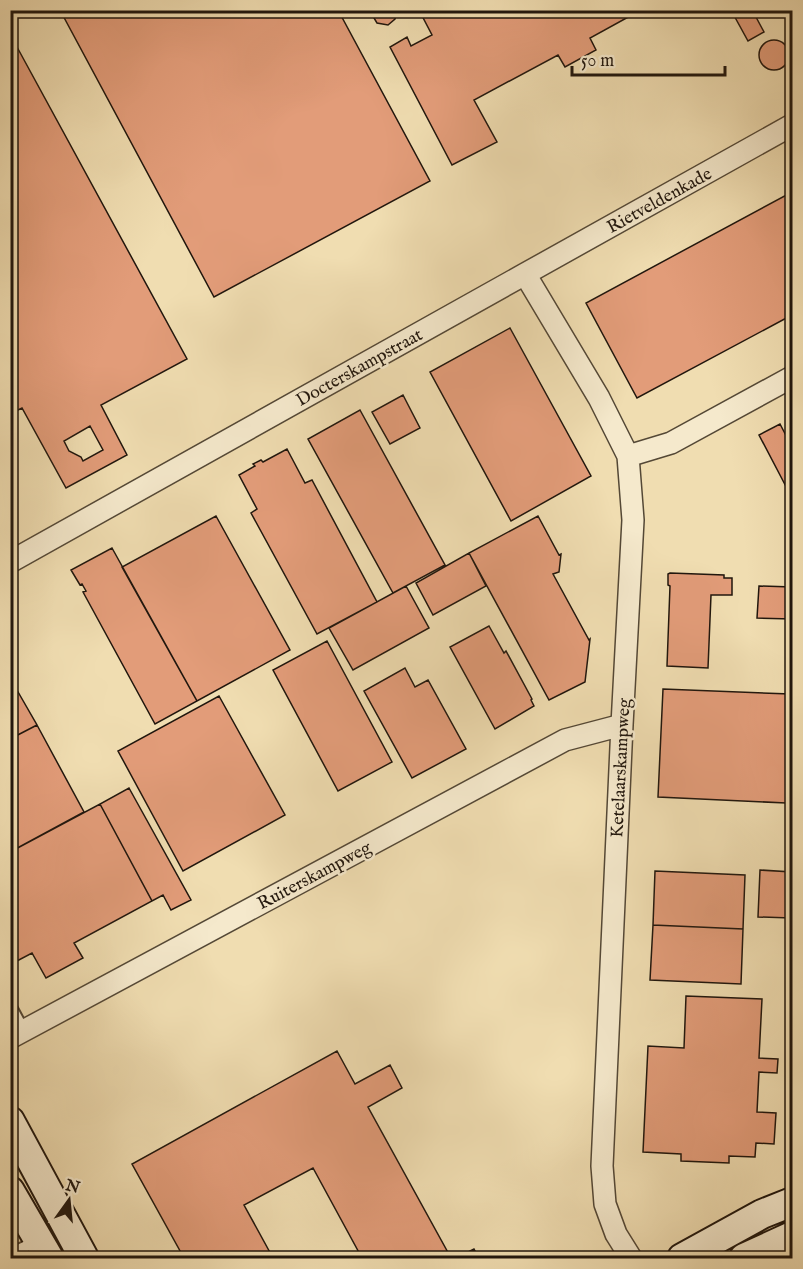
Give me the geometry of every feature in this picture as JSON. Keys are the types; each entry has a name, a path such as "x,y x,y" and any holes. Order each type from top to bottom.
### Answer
{"main road":[{"path":"10,1121 84,1258"},
{"path":"10,1191 43,1249"},
{"path":"682,1258 762,1214 792,1202"},
{"path":"744,1258 792,1236"}],"street":[{"name":"Rietveldenkade","path":"525,274 792,125"},
{"path":"525,274 599,398 627,456 670,443 792,377"},
{"name":"Docterskampstraat","path":"10,562 525,274"},
{"name":"Ketelaarskampweg","path":"627,456 633,520 602,1166 605,1204 616,1234 631,1258"},
{"name":"Ruiterskampweg","path":"17,1034 565,740 622,725"}],"lane":[{"path":"10,1005 17,1034"},
{"path":"10,1254 43,1249"}],"building":[{"path":"60,10 338,10 430,181 214,297"},
{"path":"372,10 398,10 395,19 388,25 377,23 371,13"},
{"path":"419,10 641,10 590,38 596,50 565,67 558,55 474,100 497,142 452,165 390,47 407,37 411,46 432,35"},
{"path":"731,10 767,10 756,17 764,32 748,41"},
{"path":"11,36 187,359 101,405 127,455 66,488 22,408 10,414","holes":["90,426 103,450 83,461 81,457 69,451 64,441"]},
{"path":"774,40 785,44 789,55 785,66 774,70 763,66 759,55 763,44"},
{"path":"792,192 792,315 637,398 586,303"},
{"path":"510,328 591,476 511,521 430,372"},
{"path":"403,395 420,428 390,444 372,412"},
{"path":"360,410 445,565 393,593 308,439"},
{"path":"780,424 792,447 792,498 759,435"},
{"path":"287,449 305,483 312,480 377,602 317,634 251,513 257,509 239,475 255,466 253,464 261,460 263,462"},
{"path":"216,516 290,650 197,701 122,567"},
{"path":"538,516 559,555 561,554 559,572 553,574 590,639 585,682 549,700 469,553"},
{"path":"112,548 197,701 155,724 83,592 86,591 71,570"},
{"path":"469,553 486,586 433,615 416,583"},
{"path":"668,574 724,575 724,578 732,578 732,595 711,595 708,668 667,666 670,586 668,585"},
{"path":"406,586 429,628 353,670 329,628"},
{"path":"759,586 792,587 792,619 757,618"},
{"path":"489,626 504,653 506,651 534,706 495,729 450,647"},
{"path":"327,641 392,762 338,791 273,670"},
{"path":"405,668 415,687 428,680 466,749 412,778 364,691"},
{"path":"10,678 37,725 10,739"},
{"path":"663,689 790,694 786,803 658,797"},
{"path":"219,696 285,815 183,871 118,751"},
{"path":"37,725 84,812 10,852 10,739"},
{"path":"129,788 191,900 171,910 163,895 152,901 100,804"},
{"path":"100,804 152,901 74,943 83,958 46,978 32,953 17,961 10,949 10,852"},
{"path":"760,870 792,872 791,918 758,917"},
{"path":"655,871 745,875 743,929 653,925"},
{"path":"653,925 743,929 741,984 650,980"},
{"path":"686,996 762,999 759,1058 778,1059 777,1073 759,1072 757,1112 776,1113 774,1144 756,1143 755,1157 729,1156 729,1163 681,1161 681,1154 643,1152 648,1046 684,1048"},
{"path":"337,1051 355,1084 390,1065 402,1088 368,1107 451,1258 362,1258 313,1168 244,1205 273,1258 184,1258 132,1164"},
{"path":"474,1249 479,1258 456,1258"}]}
